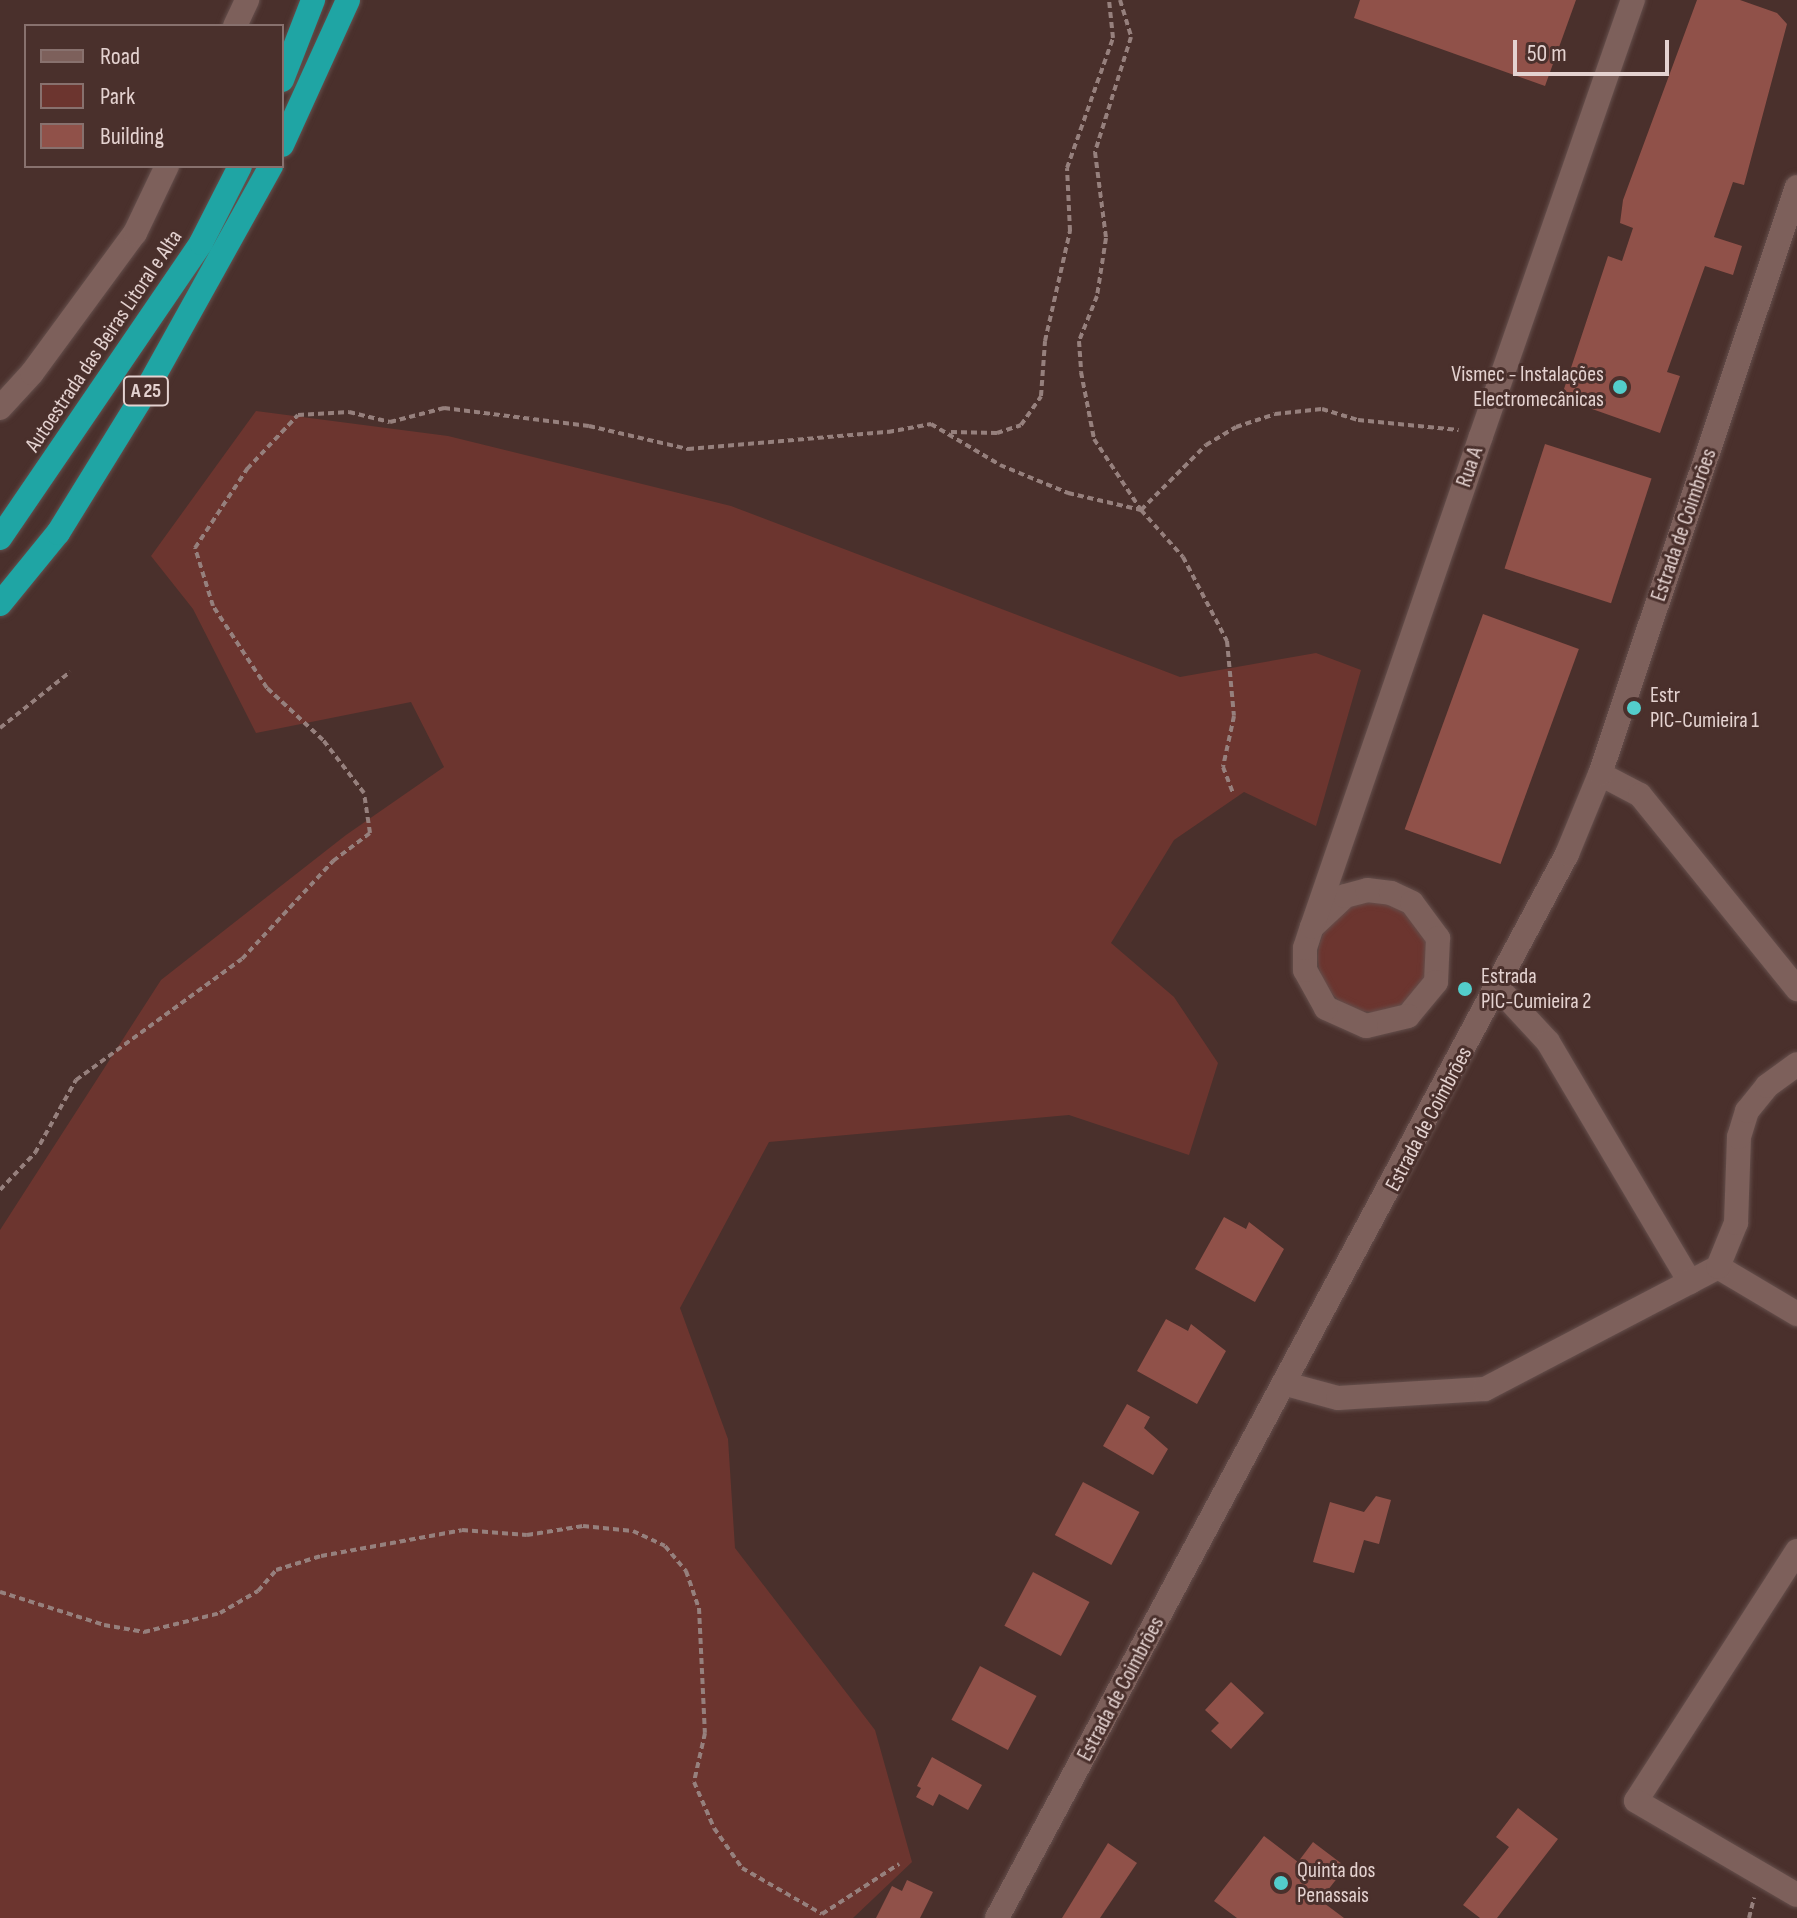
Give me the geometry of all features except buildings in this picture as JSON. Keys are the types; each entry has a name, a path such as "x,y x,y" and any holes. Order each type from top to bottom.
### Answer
{"highway":[{"path":"284,75 313,0"},
{"path":"284,141 348,0"},
{"name":"Autoestrada das Beiras Litoral e Alta","path":"0,538 201,243 239,168"},
{"name":"A 25","path":"0,604 58,533 148,387 270,168"}],"street":[{"path":"236,24 247,0"},
{"name":"Rua A","path":"1312,927 1633,0"},
{"path":"0,408 32,373 135,233 166,168"},
{"name":"Estrada de Coimbrões","path":"997,1918 1499,989 1600,774 1797,187"},
{"path":"1600,774 1640,795 1797,989"},
{"path":"1341,844 1349,867 1367,890"},
{"path":"1367,890 1391,893 1412,903 1438,938 1436,982 1408,1016 1366,1026 1326,1008 1305,970 1312,927 1345,896 1367,890"},
{"path":"1499,989 1548,1042 1690,1282"},
{"path":"1286,1384 1338,1398 1485,1389 1718,1267 1736,1223 1739,1137 1747,1111 1767,1086 1797,1064"},
{"path":"1718,1267 1797,1314"},
{"path":"1797,1551 1636,1801 1797,1895"}],"path":[{"path":"946,431 997,433 1021,425 1041,396 1045,341 1070,231 1067,168 1113,38 1109,0"},
{"path":"1120,0 1131,37 1095,152 1106,238 1097,296 1079,341 1094,439 1141,510 1183,557 1227,641 1234,716 1223,767 1233,793"},
{"path":"0,1190 35,1153 76,1080 242,959 333,861 370,833 364,793 323,740 267,688 213,606 195,548 247,469 298,415 349,412 390,422 444,408 589,426 688,449 888,432 931,424 1000,465 1068,493 1141,510"},
{"path":"1141,510 1206,445 1236,427 1275,414 1322,409 1358,420 1408,422 1481,436"},
{"path":"0,728 70,672"},
{"path":"0,1592 104,1625 144,1632 220,1613 258,1591 276,1570 321,1556 462,1530 527,1535 583,1526 633,1531 665,1546 686,1571 699,1608 705,1733 694,1782 714,1828 742,1868 822,1914 899,1864"},
{"path":"1749,1918 1754,1898"}],"green space":[{"path":"256,411 448,436 731,506 1180,677 1316,653 1361,670 1316,826 1244,792 1174,840 1111,943 1174,997 1218,1063 1189,1155 1069,1115 769,1142 680,1308 728,1439 735,1548 875,1730 912,1862 853,1918 0,1918 0,1230 161,980 346,835 444,767 411,702 256,733 193,609 151,556"},
{"path":"1373,902 1394,907 1412,918 1423,936 1428,957 1423,978 1412,996 1394,1007 1373,1012 1352,1007 1334,996 1323,978 1318,957 1323,936 1334,918 1352,907"}],"place":[{"name":"Vismec - Instalações Electromecânicas","path":"1620,387"},
{"name":"Estr PIC-Cumieira 1","path":"1634,708"},
{"name":"Estrada PIC-Cumieira 2","path":"1465,989"},
{"name":"Quinta dos Penassais","path":"1281,1883"}]}
